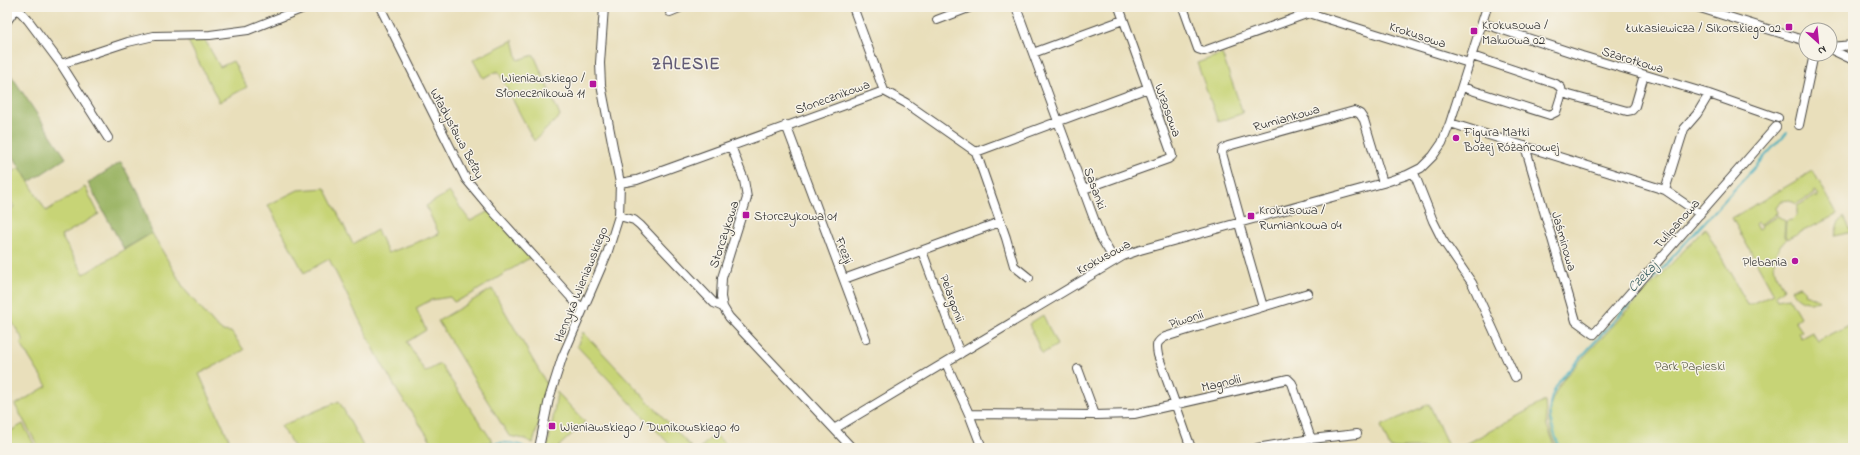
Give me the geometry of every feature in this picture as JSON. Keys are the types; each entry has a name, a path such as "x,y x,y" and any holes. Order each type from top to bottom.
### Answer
{"street":[{"path":"7,21 17,7 61,64 108,138"},
{"path":"61,64 128,42 154,36 210,35 248,30 306,7"},
{"name":"Władysława Bełzy","path":"380,7 466,180 577,304 584,308"},
{"name":"Henryka Wieniawskiego","path":"539,448 557,372 607,254 619,216 620,183 601,85 600,62 604,7"},
{"path":"670,12 682,7"},
{"path":"853,7 884,91"},
{"path":"937,20 971,7"},
{"name":"Sasanki","path":"1016,7 1102,238 1115,261"},
{"name":"Wrzosowa","path":"1084,189 1168,159 1172,156 1172,152 1119,7"},
{"name":"Krokusowa","path":"1183,7 1198,49 1204,51 1309,13 1556,84 1561,88 1562,93 1630,111 1635,106 1644,75"},
{"name":"Krokusowa","path":"834,429 1115,261 1140,250 1383,183 1414,172 1428,162 1442,143 1462,87 1487,7"},
{"path":"1697,7 1798,39"},
{"path":"1033,53 1123,20"},
{"name":"Szarotkowa","path":"1482,23 1644,75 1709,94 1778,118"},
{"path":"1838,47 1851,44"},
{"path":"1838,51 1853,54"},
{"path":"1838,52 1853,60"},
{"path":"1799,125 1812,62"},
{"path":"1462,87 1550,115 1556,112 1562,93"},
{"path":"1029,278 1014,266 976,152 1148,88"},
{"name":"Słonecznikowa","path":"620,183 637,180 786,125 884,91 906,103 976,152"},
{"path":"1665,190 1684,129 1697,114 1709,94"},
{"name":"Rumiankowa","path":"1240,223 1222,153 1224,147 1351,111 1358,112 1364,120 1383,183"},
{"path":"1450,123 1665,190 1700,214"},
{"name":"Frezji","path":"786,125 866,339"},
{"name":"Tulipanowa","path":"1594,334 1776,128"},
{"name":"Storczykowa","path":"731,146 744,180 747,198 722,278 720,290 724,307 729,317 748,339 852,448"},
{"name":"Jaśminowa","path":"1525,146 1576,321 1594,334"},
{"path":"1414,172 1433,221 1446,245 1472,283 1515,377"},
{"name":"Storczykowa","path":"619,216 629,218 637,222 714,303 724,307"},
{"path":"844,279 1000,222"},
{"path":"1240,223 1263,307"},
{"name":"Pelargonii","path":"922,251 960,354"},
{"name":"Piwonii","path":"1191,448 1158,355 1156,346 1158,340 1165,336 1308,293"},
{"path":"946,363 969,414 982,448"},
{"path":"1078,369 1095,415"},
{"name":"Magnolii","path":"969,414 1134,414 1288,379 1292,383 1311,439"},
{"path":"1257,448 1311,439 1358,434"}],"green space":[{"path":"186,37 204,38 220,67 233,61 247,87 219,102"},
{"path":"513,40 518,60 534,55 560,116 534,141 498,71 483,78 473,60"},
{"path":"1222,54 1243,113 1218,122 1197,63"},
{"path":"7,69 66,158 29,182 7,146"},
{"path":"121,162 138,194 152,233 124,249 88,183"},
{"path":"20,167 46,211 85,187 99,214 61,236 84,274 152,233 185,290 214,324 222,331 231,332 244,350 199,374 233,448 39,448 15,405 47,386 20,343 24,341 7,314 7,212 14,207 7,196 7,176"},
{"name":"Park Papieski","path":"1813,171 1837,213 1836,215 1787,239 1785,236 1786,221 1792,220 1797,215 1797,206 1815,196 1816,198 1818,197 1815,191 1813,192 1814,194 1796,204 1790,200 1781,201 1776,208 1777,214 1759,225 1757,222 1755,224 1758,230 1761,228 1760,226 1778,216 1785,221 1784,236 1786,240 1777,252 1774,264 1777,276 1784,289 1775,296 1777,300 1789,298 1800,317 1795,321 1802,331 1798,333 1801,338 1812,332 1818,341 1853,323 1853,448 1558,448 1550,428 1549,412 1554,397 1564,378 1705,228 1748,305 1774,294 1732,218"},
{"path":"325,188 353,244 377,230 388,253 439,234 426,206 449,192 470,221 489,211 531,257 470,295 454,302 450,297 431,300 416,308 426,330 407,342 425,372 440,364 493,442 436,448 399,394 378,357 329,259 304,273 268,205 298,190"},
{"path":"1844,217 1852,232 1834,236 1838,224"},
{"path":"1800,286 1805,291 1804,294 1816,298 1819,301 1806,302 1796,297 1791,290"},
{"path":"492,289 549,388 533,443 525,439 509,436 438,321"},
{"path":"1043,315 1057,345 1042,354 1029,324"},
{"path":"583,332 692,448 673,448 577,346"},
{"path":"557,392 585,422 559,446 560,448 547,448 553,419"},
{"path":"339,401 364,448 295,448 281,426"},
{"path":"1545,401 1547,426 1556,448 1459,448"},
{"path":"1429,404 1449,448 1390,448 1381,426"},
{"path":"23,424 36,448 7,448 7,433"},
{"path":"715,434 729,448 700,448"}],"waterway":[{"name":"Czekaj","path":"1560,448 1553,430 1550,414 1551,398 1560,380 1787,132"},
{"path":"456,448 501,443 511,443 526,448"},
{"path":"1290,448 1318,444 1329,448"}],"place":[{"name":"Łukasiewicza / Sikorskiego 02","path":"1789,27"},
{"name":"Krokusowa / Malwowa 02","path":"1474,31"},
{"name":"Wieniawskiego / Słonecznikowa 11","path":"593,84"},
{"name":"Figura Matki Bożej Różańcowej","path":"1456,138"},
{"name":"Storczykowa 01","path":"746,215"},
{"name":"Krokusowa / Rumiankowa 04","path":"1251,216"},
{"name":"Plebania","path":"1795,261"},
{"name":"Wieniawskiego / Dunikowskiego 10","path":"552,426"}],"district":[{"name":"ZALESIE","path":"686,63"}]}
